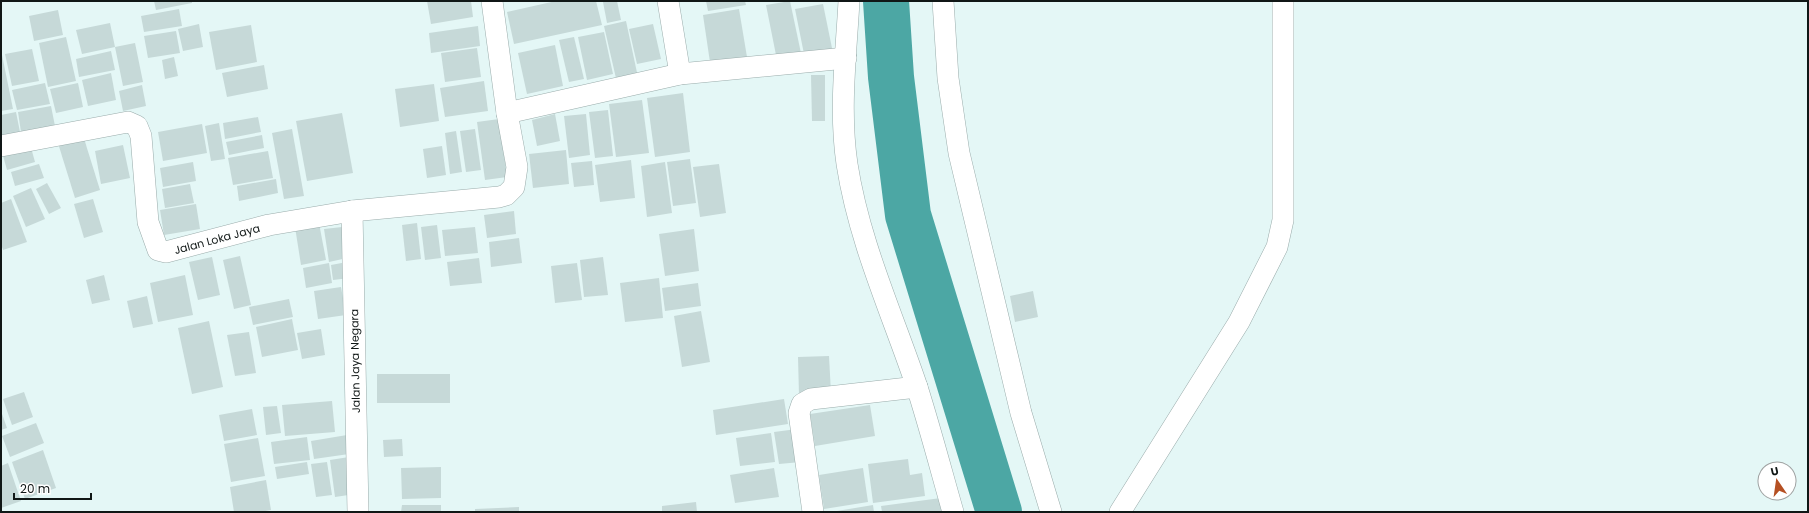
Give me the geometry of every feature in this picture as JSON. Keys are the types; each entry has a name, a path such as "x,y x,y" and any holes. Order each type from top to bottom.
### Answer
{"street":[{"path":"492,1 507,114 680,74 846,58"},
{"path":"668,1 680,74"},
{"path":"849,1 843,117 847,163 856,208 868,254 917,387 953,512"},
{"path":"943,1 948,78 959,153 1021,413 1051,512"},
{"path":"1120,512 1239,322 1277,247 1283,220 1283,1"},
{"name":"Jalan Loka Jaya","path":"1,146 128,122 137,126 141,136 148,222 158,250 161,252 166,252 269,225 352,211 499,197 506,195 514,187 518,167 507,114"},
{"name":"Jalan Jaya Negara","path":"352,211 358,512"},
{"path":"813,512 799,413 802,404 811,399 917,387"}],"building":[{"path":"154,1 192,1 192,3 156,10"},
{"path":"427,1 471,1 473,17 431,24"},
{"path":"556,1 596,1 602,25 514,44 507,12"},
{"path":"617,1 621,20 607,23 603,2"},
{"path":"706,1 745,1 746,5 708,11"},
{"path":"790,1 802,58 776,55 766,5"},
{"path":"823,4 833,53 805,59 795,9"},
{"path":"179,9 182,26 144,32 141,16"},
{"path":"739,9 748,63 711,69 703,15"},
{"path":"58,10 63,35 34,41 29,16"},
{"path":"626,21 639,82 618,87 604,26"},
{"path":"110,23 115,47 82,54 76,30"},
{"path":"199,24 203,47 183,51 178,29"},
{"path":"653,24 661,59 637,64 629,29"},
{"path":"251,25 257,62 216,70 209,32"},
{"path":"478,26 480,46 431,53 429,33"},
{"path":"176,31 180,53 148,58 144,36"},
{"path":"604,32 613,74 587,80 578,37"},
{"path":"66,37 76,81 48,87 39,43"},
{"path":"574,37 584,79 569,82 559,40"},
{"path":"135,43 143,82 123,86 115,47"},
{"path":"555,45 563,86 527,94 518,53"},
{"path":"477,48 481,77 445,82 441,53"},
{"path":"32,49 39,81 12,86 5,54"},
{"path":"1,50 13,109 1,111"},
{"path":"111,51 115,70 79,77 76,59"},
{"path":"174,57 178,76 165,79 162,60"},
{"path":"264,65 268,89 227,97 222,73"},
{"path":"111,73 116,100 88,106 82,80"},
{"path":"811,75 825,75 825,121 812,121"},
{"path":"484,81 488,111 445,117 440,88"},
{"path":"45,83 50,104 17,110 12,90"},
{"path":"78,83 83,107 56,113 50,89"},
{"path":"434,84 439,121 400,127 395,89"},
{"path":"142,85 146,106 123,111 119,91"},
{"path":"683,93 690,152 655,157 647,98"},
{"path":"642,100 649,153 616,157 609,104"},
{"path":"51,106 55,126 21,132 18,112"},
{"path":"608,110 613,156 595,158 589,112"},
{"path":"16,112 20,132 1,136 1,115"},
{"path":"342,113 353,173 307,181 296,121"},
{"path":"555,114 560,141 537,146 532,120"},
{"path":"586,114 590,155 569,158 564,116"},
{"path":"258,117 261,132 225,139 223,123"},
{"path":"499,119 507,177 485,180 477,122"},
{"path":"219,123 225,159 211,161 205,126"},
{"path":"202,124 207,153 163,161 158,132"},
{"path":"292,129 304,196 284,199 272,133"},
{"path":"475,129 481,170 466,172 460,131"},
{"path":"456,131 462,172 450,174 445,133"},
{"path":"82,132 100,190 75,198 57,140"},
{"path":"262,135 264,148 229,155 226,142"},
{"path":"30,144 35,162 7,170 2,152"},
{"path":"123,145 130,178 101,184 95,151"},
{"path":"442,146 446,175 427,178 423,149"},
{"path":"566,150 569,184 533,188 529,154"},
{"path":"268,151 273,178 233,185 228,158"},
{"path":"690,159 696,203 673,206 667,162"},
{"path":"631,160 635,198 600,202 595,165"},
{"path":"592,161 594,185 574,187 571,163"},
{"path":"193,162 196,181 163,187 160,168"},
{"path":"665,162 672,213 647,217 641,166"},
{"path":"39,164 44,178 15,186 11,172"},
{"path":"719,164 726,213 700,217 693,167"},
{"path":"276,179 278,193 239,201 237,186"},
{"path":"47,183 61,208 49,214 36,189"},
{"path":"190,184 194,203 165,208 162,189"},
{"path":"31,188 45,219 26,227 13,196"},
{"path":"11,199 27,242 3,250 1,244 1,203"},
{"path":"93,199 103,232 84,238 74,204"},
{"path":"196,204 200,229 164,235 160,210"},
{"path":"514,211 516,234 487,238 484,215"},
{"path":"319,223 326,260 301,265 295,227"},
{"path":"417,223 421,259 406,261 402,225"},
{"path":"437,225 441,258 425,260 421,227"},
{"path":"342,227 347,258 329,262 324,229"},
{"path":"475,227 478,253 445,256 442,230"},
{"path":"694,229 699,271 665,276 659,234"},
{"path":"519,238 522,263 491,267 489,242"},
{"path":"240,256 251,305 234,309 223,260"},
{"path":"212,257 220,295 198,300 189,262"},
{"path":"603,257 608,295 584,297 580,260"},
{"path":"479,258 482,283 450,286 447,262"},
{"path":"347,262 350,278 333,280 331,265"},
{"path":"329,263 332,283 306,288 303,268"},
{"path":"577,263 582,300 555,303 551,266"},
{"path":"104,275 110,300 92,304 86,280"},
{"path":"185,275 193,315 158,322 150,283"},
{"path":"659,278 663,318 625,322 620,283"},
{"path":"698,283 701,306 665,311 662,288"},
{"path":"341,287 346,315 318,319 314,291"},
{"path":"1033,291 1038,317 1015,322 1010,296"},
{"path":"147,296 153,324 133,328 127,301"},
{"path":"289,299 293,317 253,325 249,307"},
{"path":"701,311 710,362 682,367 674,316"},
{"path":"292,319 298,350 262,357 256,327"},
{"path":"209,321 223,387 192,394 178,328"},
{"path":"321,329 325,355 302,359 297,333"},
{"path":"249,332 256,373 235,376 227,335"},
{"path":"829,356 831,393 799,395 798,357"},
{"path":"377,374 450,374 450,403 377,403"},
{"path":"24,392 33,417 12,425 3,399"},
{"path":"784,399 788,424 716,435 713,410"},
{"path":"332,401 335,432 285,436 282,405"},
{"path":"870,405 875,436 815,446 810,414"},
{"path":"277,406 281,433 266,435 263,407"},
{"path":"252,409 257,435 224,441 219,415"},
{"path":"1,411 7,428 1,430"},
{"path":"36,423 44,443 10,457 2,436"},
{"path":"797,429 801,462 779,464 774,432"},
{"path":"771,433 775,462 740,466 736,438"},
{"path":"347,435 349,454 314,459 311,441"},
{"path":"307,437 310,460 274,464 271,442"},
{"path":"258,438 265,476 231,482 224,444"},
{"path":"402,439 403,456 384,457 383,440"},
{"path":"43,450 56,488 25,499 12,462"},
{"path":"349,457 355,494 335,497 330,460"},
{"path":"908,459 910,475 922,473 925,496 873,503 868,464"},
{"path":"307,462 309,474 277,479 275,467"},
{"path":"327,462 332,495 316,497 311,464"},
{"path":"8,463 21,501 1,508 1,466"},
{"path":"441,467 441,498 402,499 401,468"},
{"path":"774,468 779,497 735,503 730,475"},
{"path":"863,468 868,502 824,509 819,475"},
{"path":"266,480 271,510 260,512 234,512 230,487"},
{"path":"941,498 943,512 882,512 881,506"},
{"path":"696,502 697,512 662,512 662,506"},
{"path":"402,505 441,505 441,512 401,512"},
{"path":"873,505 874,512 837,512 837,511"},
{"path":"519,507 519,512 475,512 475,509"}],"waterway":[{"path":"886,1 891,77 908,215 999,512"}]}
